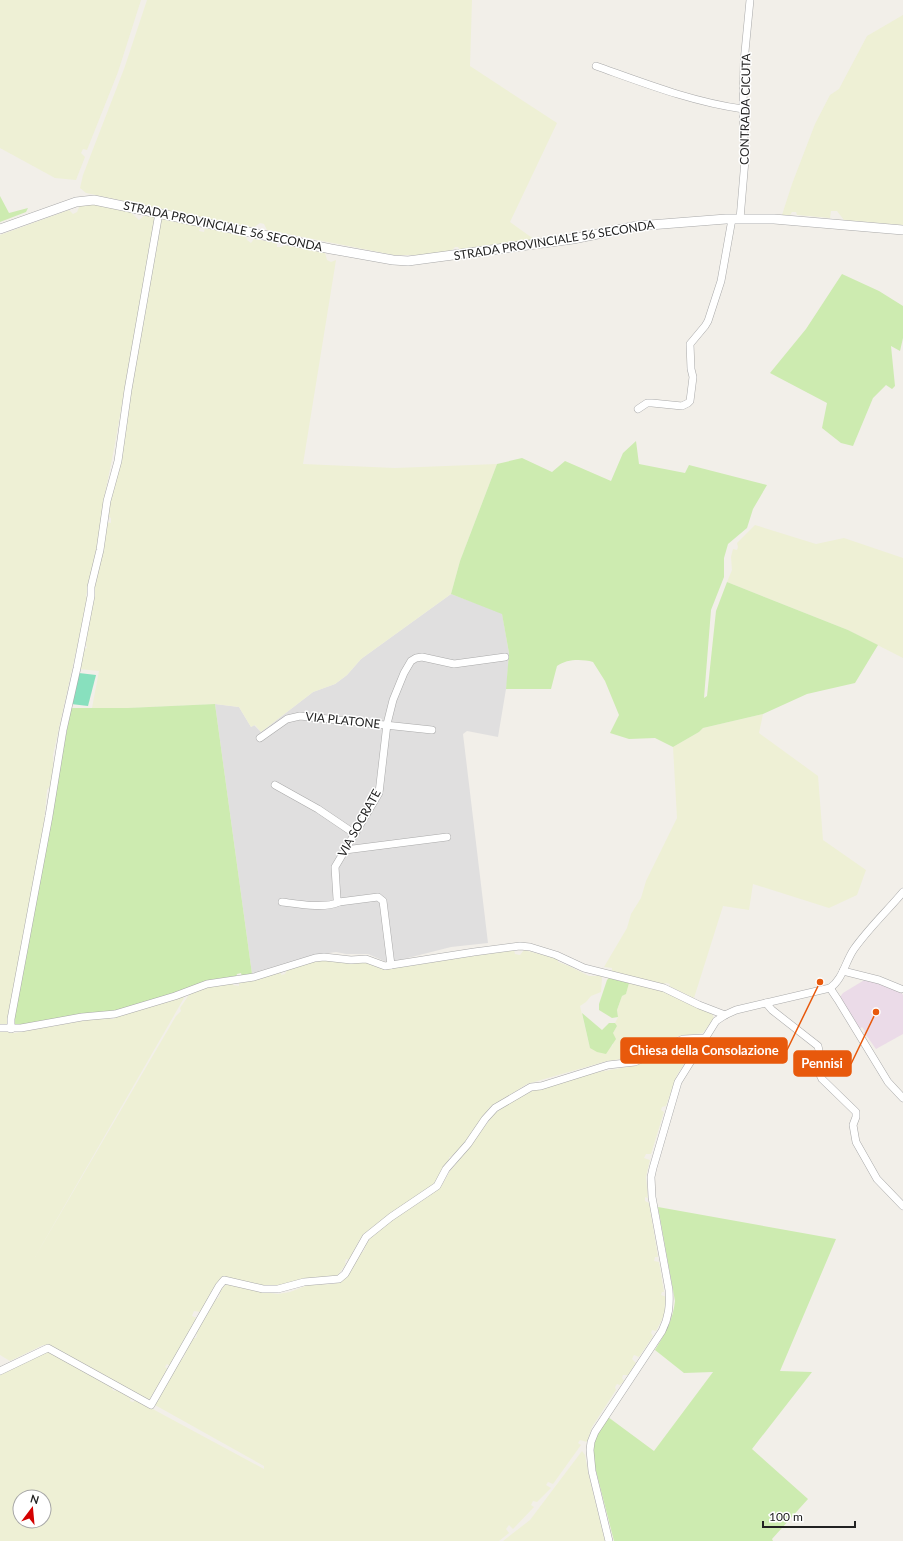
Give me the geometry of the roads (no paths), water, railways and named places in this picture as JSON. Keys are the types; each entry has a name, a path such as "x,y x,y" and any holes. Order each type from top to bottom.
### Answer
{"street":[{"name":"CONTRADA CICUTA","path":"638,409 652,403 682,406 688,404 690,401 693,377 691,369 690,344 708,321 721,281 736,219 745,160 743,109 744,62 750,0"},
{"path":"596,66 681,95 743,109"},
{"name":"STRADA PROVINCIALE 56 SECONDA","path":"0,229 76,202 84,200 104,201 332,249 408,261 573,239 637,226 736,219 774,219 903,230"},
{"path":"11,1029 11,1019 49,816 62,730 77,668 91,596 90,587 105,520 107,501 118,461 128,390 159,213"},
{"name":"VIA SOCRATE","path":"339,902 337,900 335,867 355,834 362,819 379,793 387,724 393,700 404,673 411,661 422,657 454,664 505,657"},
{"name":"VIA PLATONE","path":"260,738 287,719 300,716 387,724 432,730"},
{"path":"275,785 318,809 355,834"},
{"path":"345,850 447,837"},
{"path":"609,1541 591,1466 591,1442 601,1421 662,1331 667,1320 670,1303 669,1290 652,1197 651,1178 652,1168 678,1082 704,1038 716,1021 725,1015 736,1010 830,988 835,985 854,950 903,892"},
{"path":"282,902 303,905 334,904 378,897 381,898 383,901 391,965"},
{"path":"0,1028 21,1028 82,1017 115,1014 175,996 207,984 254,977 324,956 351,960 366,959 385,966 520,946 530,947 556,955 584,968 664,988 699,1005 725,1015"},
{"path":"843,971 879,980 901,989"},
{"path":"830,988 888,1082 903,1098"},
{"path":"766,1003 772,1010 818,1046 820,1052 818,1067 819,1074 822,1079 856,1112 853,1125 856,1142 879,1182 903,1206"},
{"path":"0,1371 48,1348 151,1405 219,1286 224,1280 263,1289 278,1289 304,1282 340,1279 366,1237 391,1217 437,1186 446,1169 468,1144 485,1119 495,1108 531,1087 541,1086 608,1065 635,1062 683,1039 704,1038"}],"place":[{"name":"Chiesa della Consolazione","path":"820,982"},
{"name":"Pennisi","path":"876,1012"}]}
